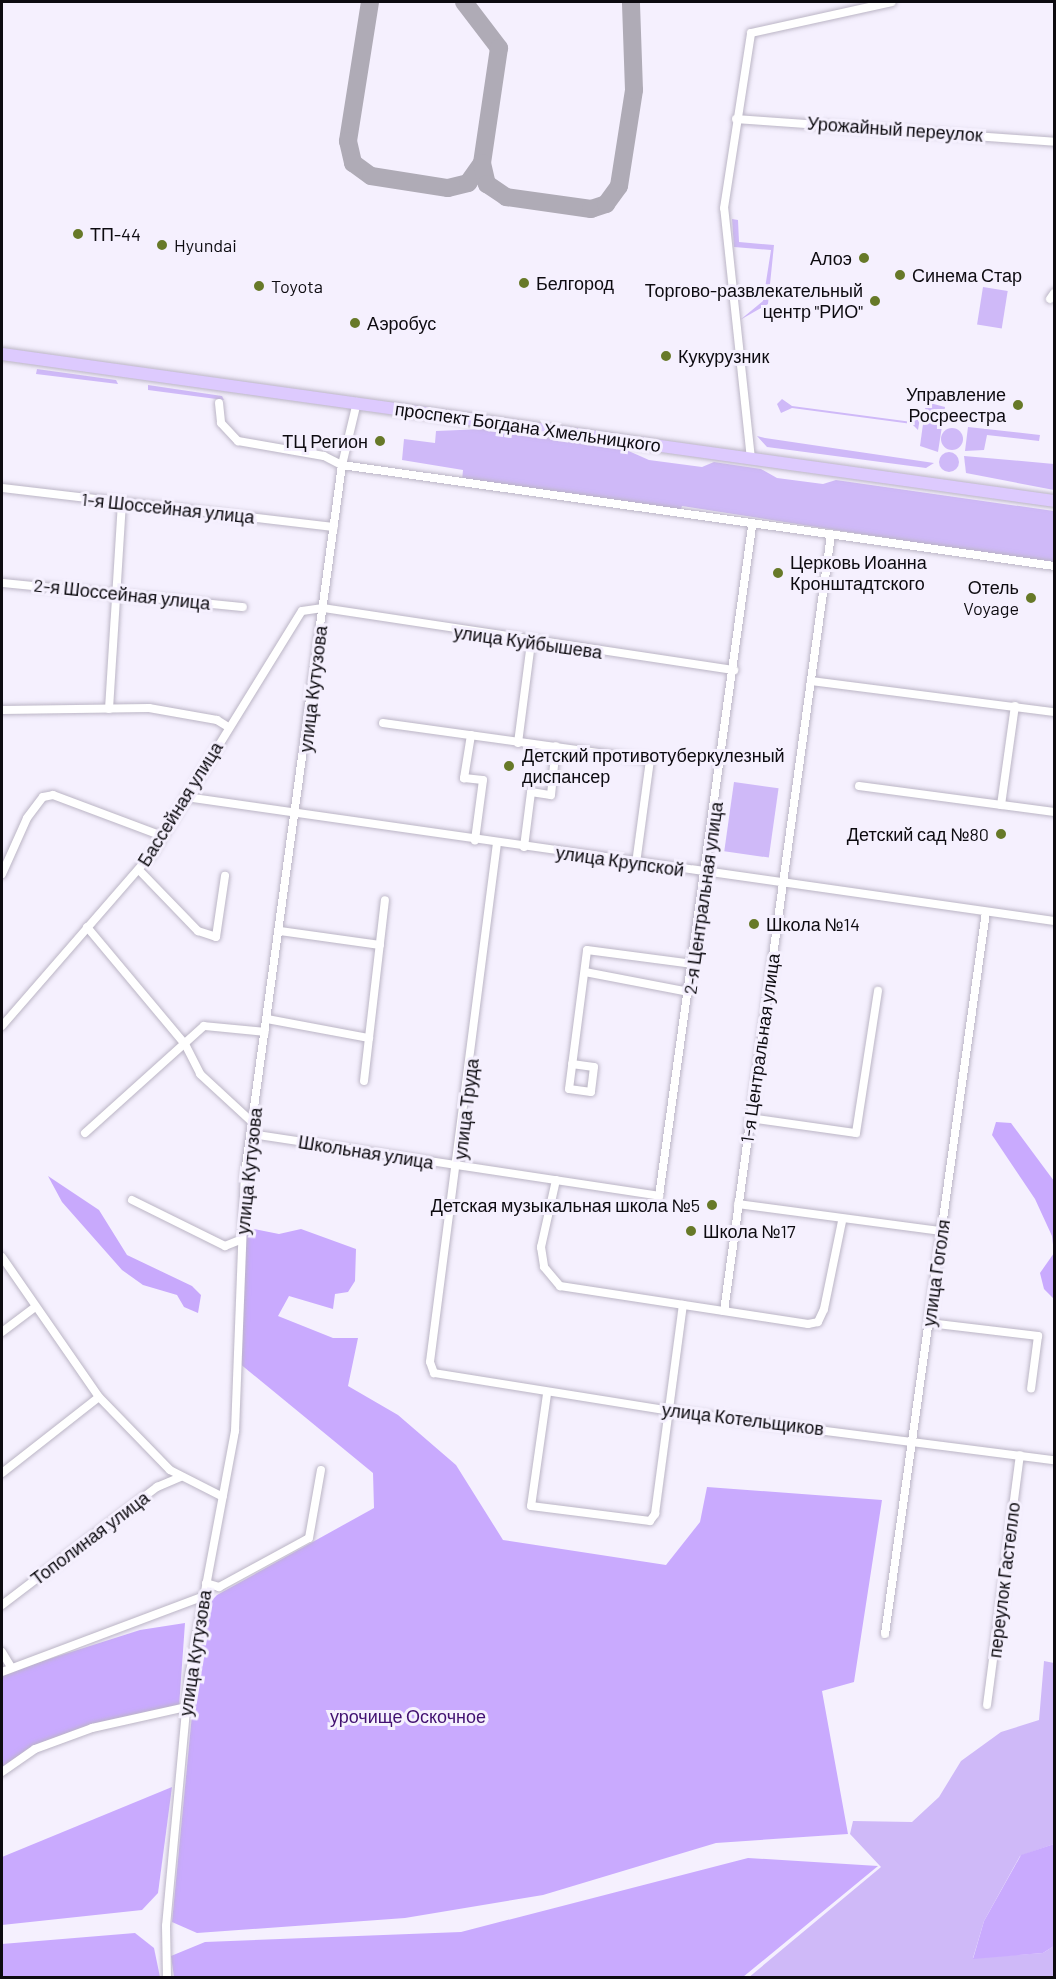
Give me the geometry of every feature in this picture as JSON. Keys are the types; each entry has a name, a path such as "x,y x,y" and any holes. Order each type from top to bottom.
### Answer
{"main road":[{"name":"проспект Богдана Хмельницкого","path":"2,354 1054,501"}],"street":[{"path":"751,459 724,208 751,33 892,2"},
{"name":"Урожайный переулок","path":"736,119 1054,142"},
{"path":"219,402 221,423 238,441 324,456 342,465 752,527 831,535 1054,566"},
{"name":"улица Кутузова","path":"167,1977 166,1926 186,1707 202,1597 223,1497 237,1405 242,1239 252,1122 280,932 342,465 357,402"},
{"name":"1-я Шоссейная улица","path":"2,488 334,527"},
{"path":"110,709 115,591 122,503"},
{"name":"2-я Центральная улица","path":"659,1196 708,874 752,527"},
{"name":"1-я Центральная улица","path":"724,1311 831,535"},
{"name":"2-я Шоссейная улица","path":"2,584 115,591 243,607"},
{"name":"улица Куйбышева","path":"323,608 531,643 734,670"},
{"name":"Бассейная улица","path":"2,1026 139,870 162,836 291,621 302,611 323,608"},
{"path":"518,743 531,643"},
{"path":"811,681 1054,712"},
{"path":"1001,805 1015,706"},
{"path":"2,710 110,709 181,712 228,727"},
{"path":"382,723 650,760 636,863"},
{"path":"471,735 464,778 483,780 475,840"},
{"path":"524,847 531,792 551,795 556,746"},
{"path":"859,786 1054,812"},
{"path":"2,874 27,818 43,797 53,795 162,836"},
{"name":"улица Крупской","path":"186,796 296,815 783,886 1054,921"},
{"name":"улица Труда","path":"434,1373 430,1362 459,1167 497,843"},
{"path":"139,870 198,931 216,937 225,876"},
{"path":"364,1081 385,900"},
{"name":"улица Гоголя","path":"885,1634 986,912"},
{"path":"87,927 185,1044 200,1074 252,1122"},
{"path":"280,932 380,945"},
{"path":"572,1064 587,950 693,964"},
{"path":"585,972 689,992"},
{"path":"750,1118 856,1133 878,991"},
{"path":"267,1019 369,1038"},
{"path":"85,1133 204,1026 265,1032"},
{"name":"Школьная улица","path":"251,1134 659,1196"},
{"path":"556,1180 541,1247 550,1278 571,1291 818,1322 842,1221"},
{"path":"132,1200 225,1246 242,1239"},
{"path":"738,1204 842,1221 941,1231"},
{"path":"2,1257 33,1309 99,1396 181,1477 223,1497"},
{"path":"547,1394 531,1506 653,1519 670,1411 683,1305"},
{"path":"2,1332 33,1309"},
{"path":"929,1323 1038,1335 1031,1389"},
{"name":"улица Котельщиков","path":"434,1373 547,1394 1054,1460"},
{"path":"2,1473 99,1396"},
{"name":"переулок Гастелло","path":"987,1705 1020,1455"},
{"path":"206,1583 219,1587 309,1538 321,1470"},
{"name":"Тополиная улица","path":"2,1605 157,1487 181,1477"},
{"path":"2,1672 12,1666 47,1658 202,1597"},
{"path":"2,1652 12,1666"},
{"path":"2,1772 35,1749 92,1728 186,1707"}],"shaded area":[{"path":"732,219 738,220 739,242 774,245 768,304 740,320 763,301 771,250 734,247"},
{"path":"983,287 1008,291 1002,328 977,325"},
{"path":"37,369 116,380 118,384 36,374"},
{"path":"148,385 222,396 224,400 148,390"},
{"path":"782,399 792,406 912,422 920,418 918,430 912,424 792,408 781,413 777,404"},
{"path":"926,402 945,407 938,452 920,446"},
{"path":"968,427 1040,435 1039,441 987,435 984,450 965,451"},
{"path":"952,428 960,431 963,439 960,447 952,450 944,447 941,439 944,431"},
{"path":"484,429 624,449 649,460 702,467 714,462 761,469 777,478 823,484 836,480 1054,511 1054,564 682,506 680,512 462,481 463,470 402,460 404,439 435,443 436,431"},
{"path":"757,436 934,463 926,468 767,447"},
{"path":"949,452 956,455 959,462 956,469 949,472 942,469 939,462 942,455"},
{"path":"964,456 1054,464 1054,490 966,473"},
{"path":"734,782 779,788 769,858 724,851"},
{"path":"48,1176 99,1210 127,1255 192,1286 201,1295 198,1313 184,1307 177,1295 143,1285 122,1270 62,1202"},
{"path":"1044,1661 1054,1663 1054,1844 1020,1856 984,1921 973,1958 1043,1953 1054,1946 1054,1977 748,1978 881,1867 850,1834 853,1821 912,1822 939,1797 961,1761 1001,1732 1039,1720"}],"green space":[{"path":"996,1122 1011,1123 1054,1181 1054,1253 1052,1236 1035,1199 992,1135"},
{"name":"урочище Оскочное","path":"254,1229 279,1234 301,1229 356,1249 355,1281 348,1292 335,1294 333,1309 289,1296 278,1316 333,1338 358,1338 348,1386 398,1415 456,1465 503,1540 666,1565 700,1522 707,1487 882,1500 854,1682 822,1691 848,1834 716,1843 543,1895 405,1918 197,1933 172,1922 202,1611 217,1595 374,1508 373,1473 239,1363 243,1235"},
{"path":"1054,1253 1054,1299 1044,1289 1040,1273"},
{"path":"185,1623 179,1707 91,1726 2,1770 2,1674 140,1630"},
{"path":"172,1787 158,1893 142,1910 2,1925 2,1857"},
{"path":"1054,1844 1054,1946 1043,1953 973,1959 984,1921 1021,1855"},
{"path":"748,1858 878,1866 743,1977 174,1977 171,1956 205,1942 461,1932"},
{"path":"135,1933 154,1948 160,1977 2,1977 2,1944"}],"taxiway":[{"path":"370,2 348,141 353,163 371,176 448,188 468,183 482,163"},
{"path":"464,2 499,48 482,163 487,184 506,197 591,209 606,204 619,186 634,90 631,2"}],"place":[{"name":"ТП-44","path":"78,234"},
{"name":"Hyundai","path":"162,245"},
{"name":"Алоэ","path":"864,258"},
{"name":"Синема Стар","path":"900,275"},
{"name":"Белгород","path":"524,283"},
{"name":"Toyota","path":"259,286"},
{"name":"Торгово-развлекательный центр \"РИО\"","path":"875,301"},
{"name":"Аэробус","path":"355,323"},
{"name":"Кукурузник","path":"666,356"},
{"name":"Управление Росреестра","path":"1018,405"},
{"name":"ТЦ Регион","path":"380,441"},
{"name":"Церковь Иоанна Кронштадтского","path":"778,573"},
{"name":"Отель Voyage","path":"1031,598"},
{"name":"Детский противотуберкулезный диспансер","path":"509,766"},
{"name":"Детский сад №80","path":"1001,834"},
{"name":"Школа №14","path":"754,924"},
{"name":"Детская музыкальная школа №5","path":"712,1205"},
{"name":"Школа №17","path":"691,1231"}]}
